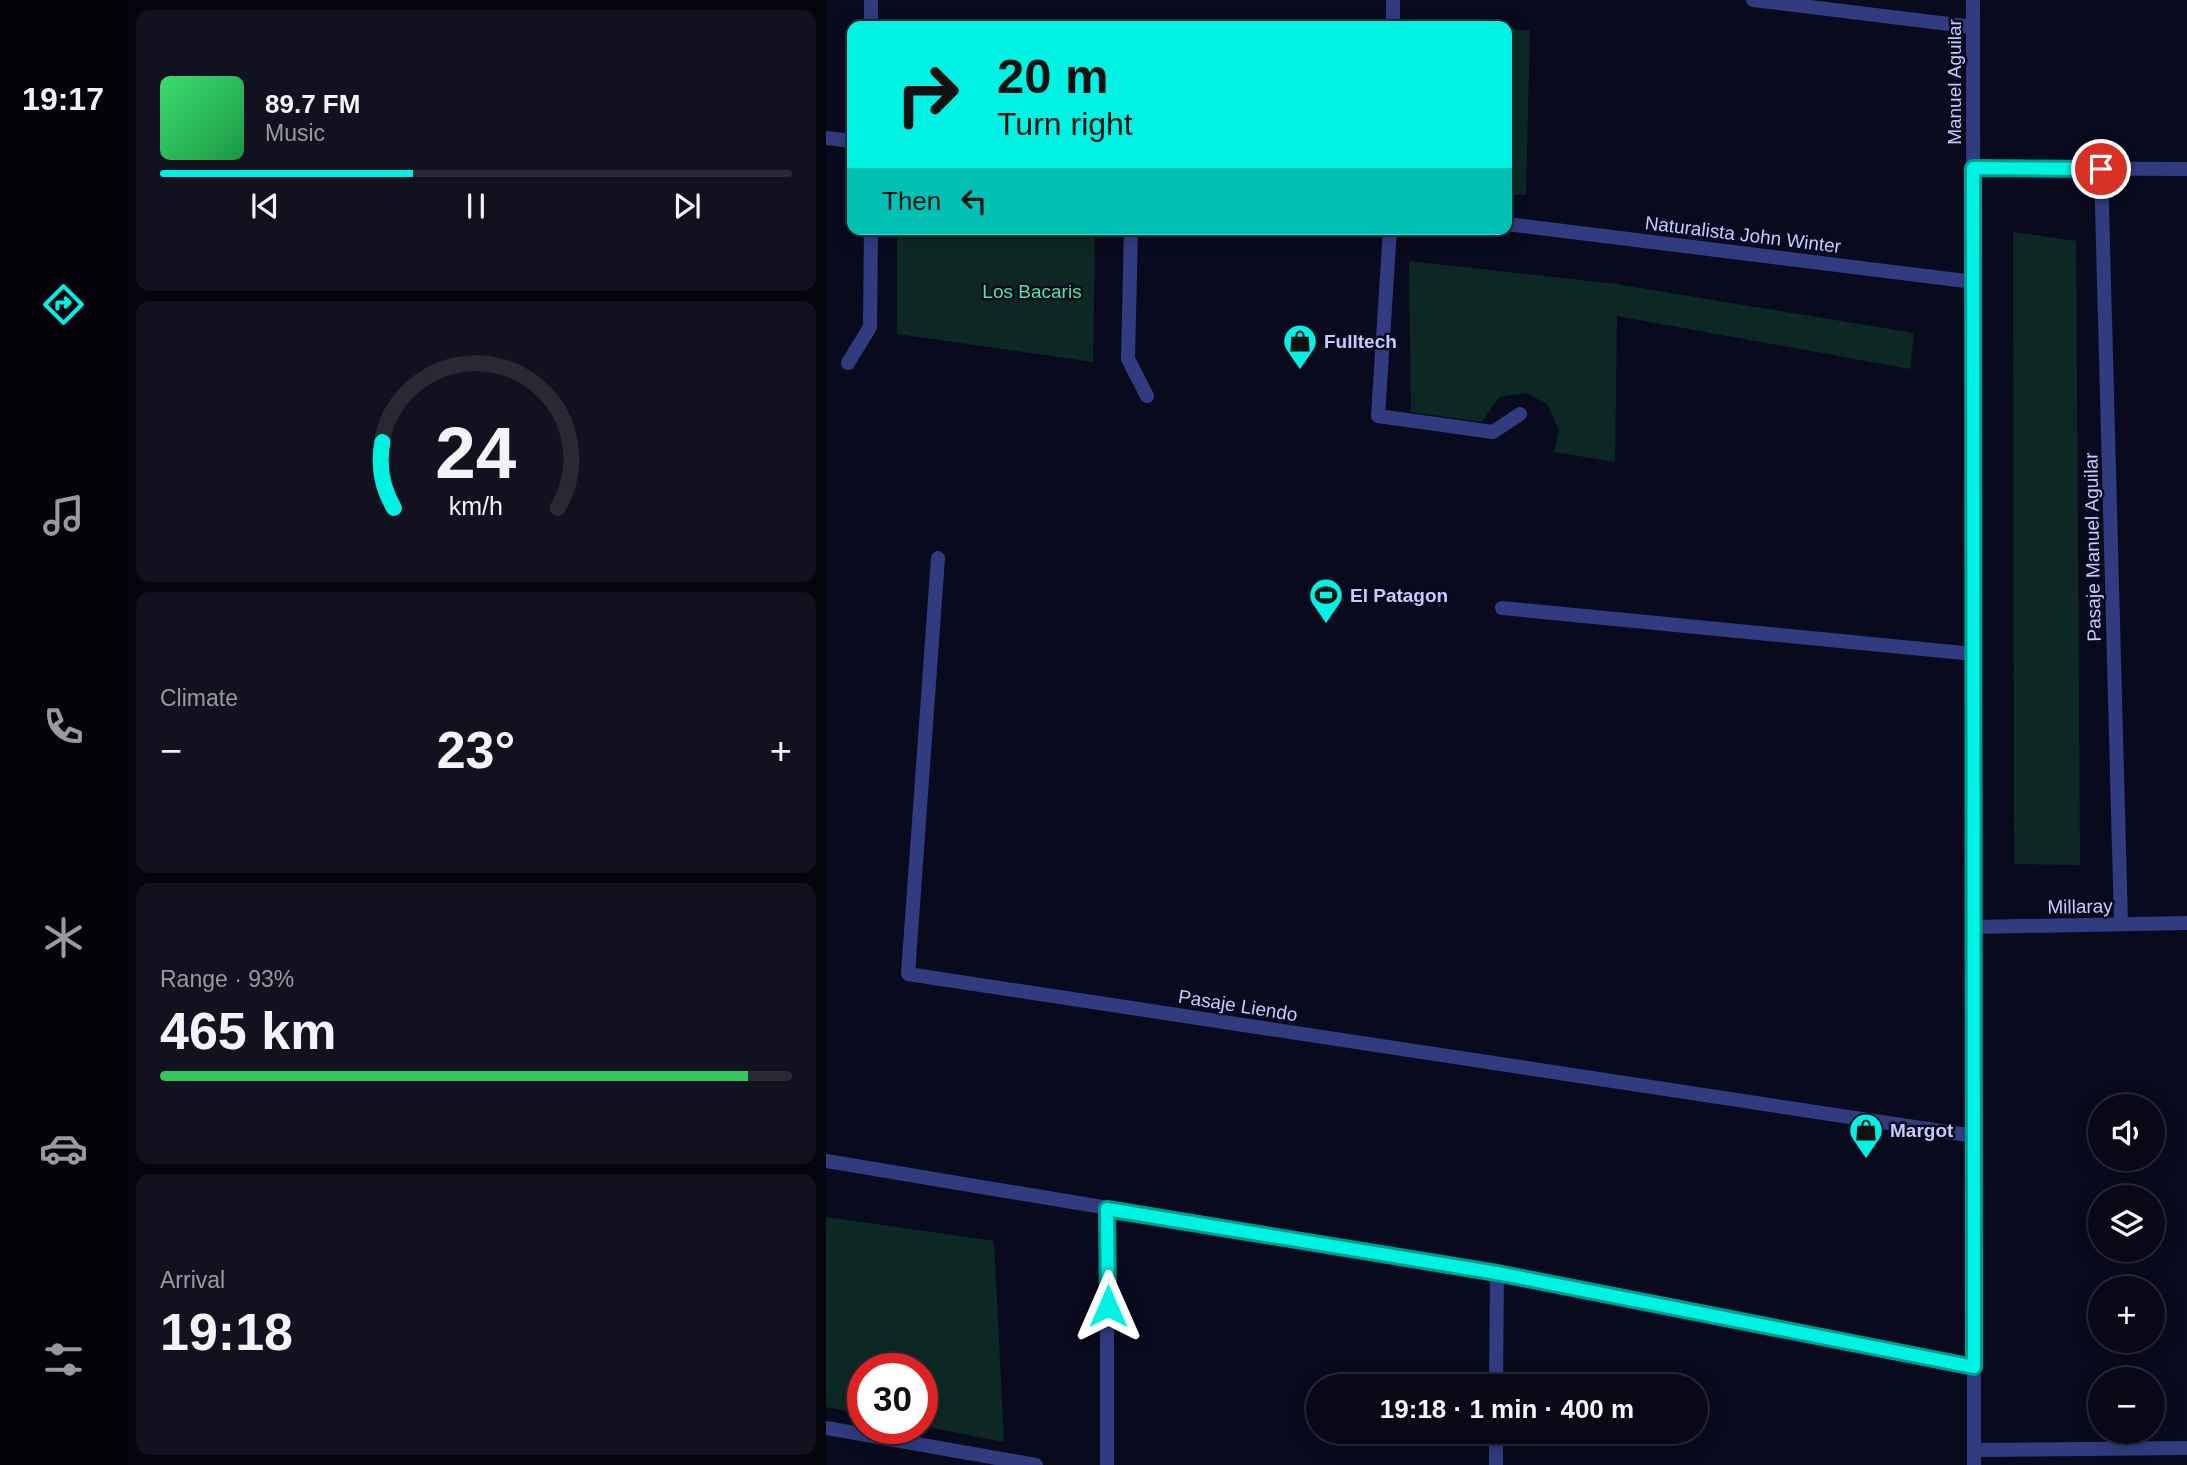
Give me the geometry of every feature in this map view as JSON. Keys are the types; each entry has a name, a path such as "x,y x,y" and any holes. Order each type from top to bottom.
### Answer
{"street":[{"path":"871,0 871,21"},
{"path":"1393,0 1393,21"},
{"path":"1753,0 1973,27"},
{"name":"Manuel Aguilar","path":"1973,0 1974,1465"},
{"path":"826,138 847,140"},
{"path":"1973,168 2187,169"},
{"name":"Pasaje Manuel Aguilar","path":"2101,169 2121,924"},
{"name":"Naturalista John Winter","path":"1512,224 1974,282"},
{"path":"848,363 870,327 871,235"},
{"path":"1131,235 1128,359 1147,396"},
{"path":"1390,235 1378,416 1493,432 1520,414"},
{"name":"Pasaje Liendo","path":"938,558 908,974 1974,1136"},
{"path":"1502,608 1973,654"},
{"name":"Millaray","path":"1974,927 2187,923"},
{"path":"826,1161 1497,1273 1974,1367"},
{"path":"1107,1209 1107,1465"},
{"path":"1496,1374 1497,1273"},
{"path":"826,1428 1036,1465"},
{"path":"1496,1444 1496,1465"},
{"path":"1974,1450 2187,1448"}],"green space":[{"path":"1512,29 1530,30 1526,195 1512,195"},
{"path":"2013,232 2076,241 2080,865 2014,864"},
{"name":"Los Bacaris","path":"897,235 1095,235 1093,362 897,334"},
{"path":"1409,261 1616,284 1914,333 1910,369 1617,316 1615,462 1554,452 1559,430 1547,404 1526,393 1499,397 1482,422 1411,412"},
{"path":"826,1217 994,1241 1004,1442 938,1429 938,1353 847,1353 847,1411 826,1407"}],"place":[{"name":"Fulltech","path":"1300,371"},
{"name":"El Patagon","path":"1326,625"},
{"name":"Margot","path":"1866,1160"}],"route":[{"path":"1108,1306 1107,1209 1497,1273 1974,1367 1973,168 2101,169"}]}
